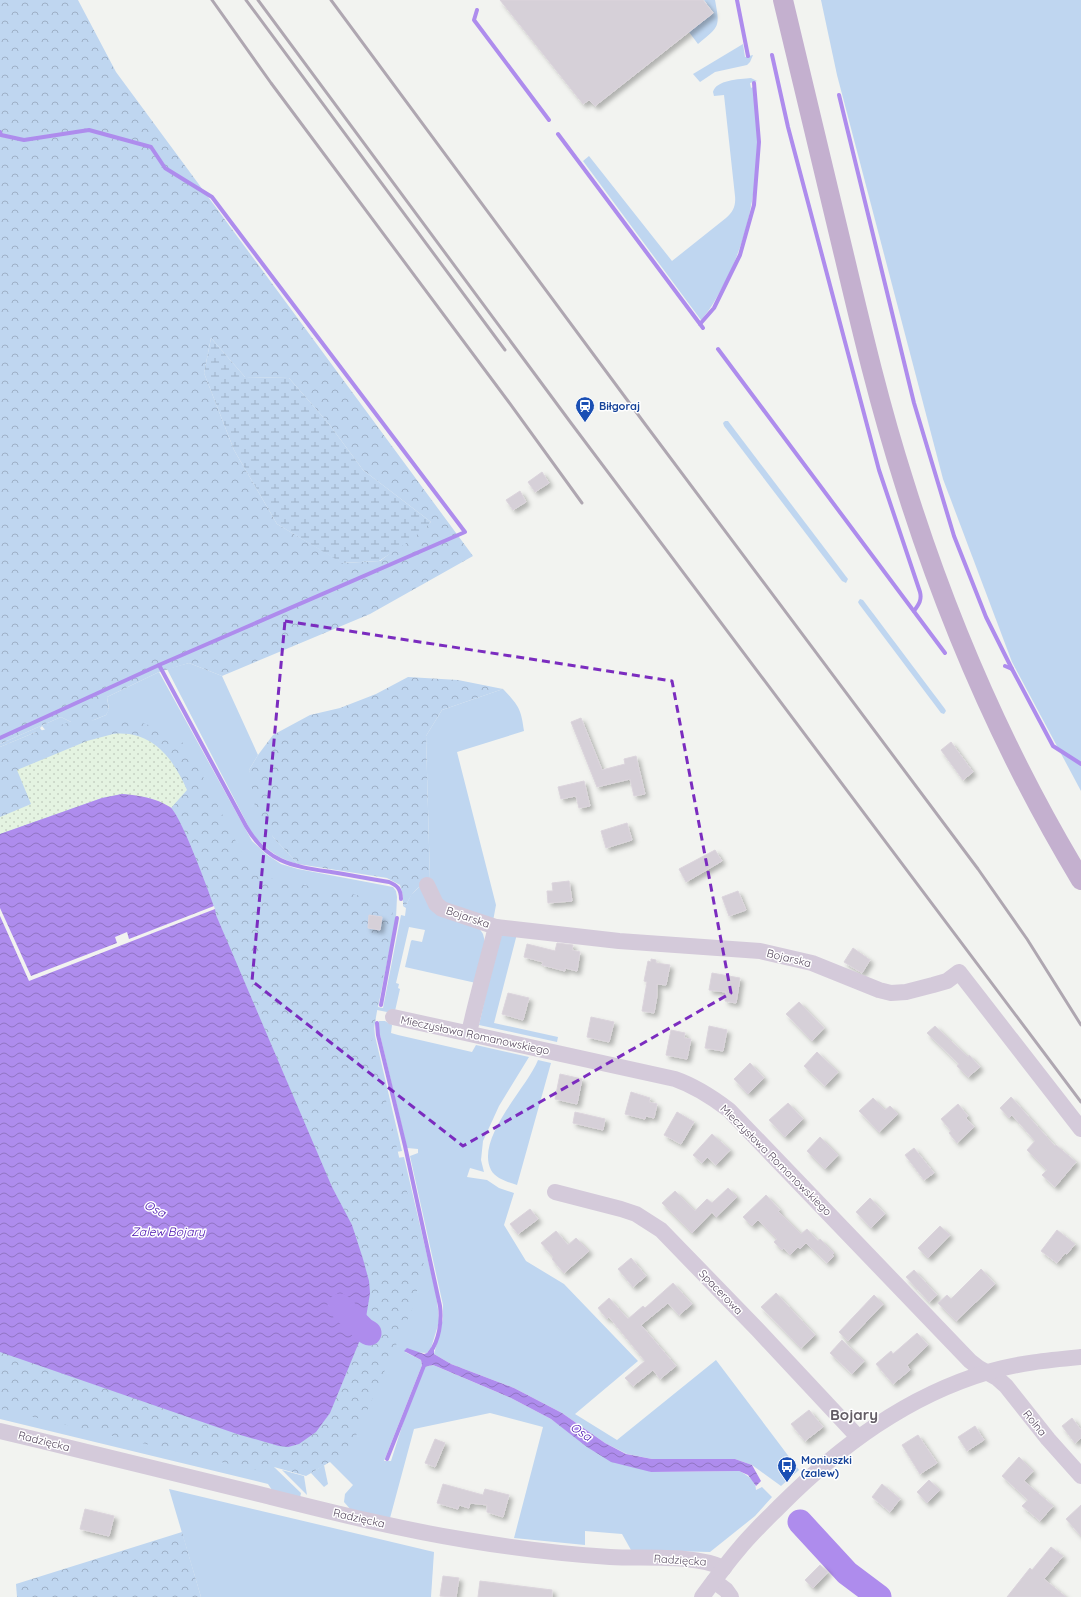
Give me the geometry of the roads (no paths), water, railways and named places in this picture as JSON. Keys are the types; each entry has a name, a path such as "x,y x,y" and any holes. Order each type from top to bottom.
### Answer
{"main road":[{"path":"782,0 881,407 911,505 948,608 982,688 1031,790 1081,880"}],"street":[{"name":"Bojarska","path":"427,884 436,904 442,909 496,927 619,941 760,951 812,963 879,990 891,993 906,992 947,981 959,972 1081,1129"},
{"path":"469,1033 496,927"},
{"name":"Mieczysława Romanowskiego","path":"393,1017 675,1079 690,1084 711,1096 730,1110 948,1339 970,1361 987,1372"},
{"name":"Spacerowa","path":"555,1192 636,1214 661,1230 758,1330 858,1437"},
{"path":"702,1597 754,1531 796,1490 858,1437 884,1419 921,1398 987,1372 1031,1362 1081,1357"},
{"name":"Rolna","path":"987,1372 1006,1386 1048,1439 1081,1476"},
{"name":"Radzięcka","path":"0,1431 326,1511 433,1534 487,1544 565,1553 609,1557 694,1560 714,1563 724,1568"},
{"path":"714,1581 726,1590 731,1597"}],"water":[{"name":"Zalew Bojary","path":"122,794 147,798 165,804 175,813 181,824 201,871 216,915 332,1187 352,1225 369,1281 370,1293 364,1330 330,1413 316,1432 299,1444 288,1447 279,1446 237,1434 0,1352 0,834 102,798"},
{"path":"407,1348 424,1354 431,1348 434,1350 434,1354 451,1364 514,1388 562,1413 605,1443 626,1454 652,1459 735,1459 752,1465 761,1481 756,1486 748,1475 739,1471 651,1472 611,1462 587,1447 551,1419 511,1398 433,1365 424,1367 421,1360 404,1351"}],"waterway":[{"path":"737,0 748,56"},
{"path":"477,10 474,20 549,120"},
{"path":"772,55 788,127 879,470 920,592 920,602 914,611"},
{"path":"700,324 714,308 740,255 754,205 759,142 754,83"},
{"path":"839,95 914,403 954,536 986,617 1012,669"},
{"path":"0,132 1,135 24,140 89,130 151,147 165,168 212,197 465,532 159,665 0,738"},
{"path":"558,134 703,328"},
{"path":"718,349 945,653"},
{"path":"159,665 246,826 263,848 282,861 293,865 389,882 398,888 401,899"},
{"path":"1005,666 1012,669 1053,746 1081,764"},
{"path":"381,1005 397,918"},
{"path":"377,1023 378,1035 405,1146 440,1306 441,1318 439,1331 436,1342 430,1353"},
{"name":"Osa","path":"340,1306 364,1330 369,1333"},
{"path":"387,1459 425,1363"},
{"name":"Osa","path":"800,1522 847,1573 879,1597"}],"railway":[{"path":"212,0 271,83 508,401 582,503"},
{"path":"246,0 505,350"},
{"path":"258,0 571,423 1081,1102"},
{"path":"331,0 645,424 978,869 1027,939 1081,1025"}],"place":[{"name":"Biłgoraj","path":"585,423"},
{"name":"Moniuszki (zalew)","path":"787,1483"}],"district":[{"name":"Bojary","path":"854,1415"}]}
